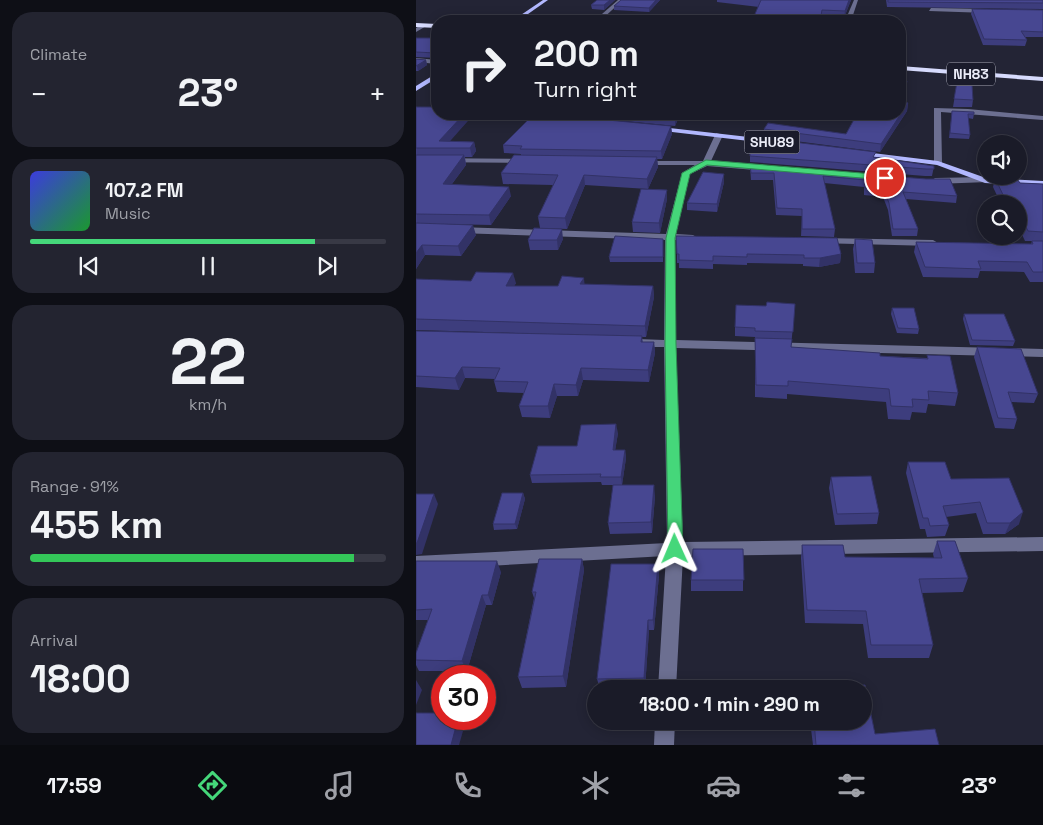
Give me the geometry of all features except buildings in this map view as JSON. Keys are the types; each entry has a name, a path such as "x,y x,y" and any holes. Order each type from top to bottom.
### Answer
{"highway":[{"path":"416,25 431,26"},
{"name":"NH83","path":"906,69 1043,80"}],"main road":[{"path":"524,15 546,0"},
{"path":"416,89 431,78"},
{"name":"SHU89","path":"650,128 785,144"},
{"path":"852,152 938,163 977,177"},
{"path":"1027,183 1043,184"}],"street":[{"path":"603,15 621,0"},
{"path":"850,15 856,0"},
{"path":"931,10 996,11"},
{"path":"416,30 424,25"},
{"path":"416,60 431,61"},
{"path":"938,163 937,110 1043,118"},
{"path":"668,680 675,549 670,344 670,238 686,173 706,163 719,135"},
{"path":"416,160 536,162"},
{"path":"633,163 706,163 776,168"},
{"path":"925,181 977,180"},
{"path":"447,229 700,238"},
{"path":"808,240 947,243"},
{"path":"622,342 1043,353"},
{"path":"416,563 675,549 1043,544"},
{"path":"664,745 665,730"}],"route":[{"path":"675,549 670,344 670,238 686,173 706,163 885,178"}]}
